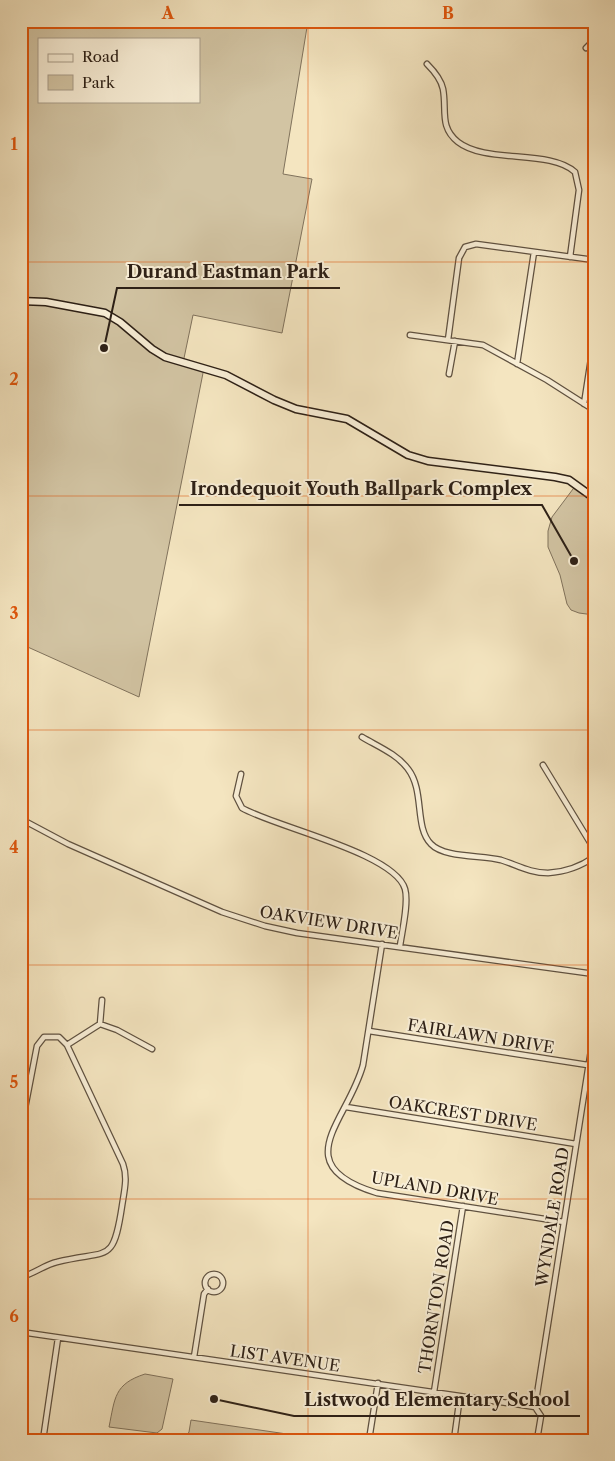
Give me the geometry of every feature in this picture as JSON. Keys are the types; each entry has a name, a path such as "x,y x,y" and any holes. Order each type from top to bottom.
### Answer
{"street":[{"path":"586,48 594,40"},
{"path":"427,64 435,72 443,89 443,110 447,129 459,143 478,150 554,163 570,168 579,183 570,257"},
{"path":"448,340 459,258 465,247 476,244 594,260"},
{"path":"517,364 534,252"},
{"path":"21,301 46,302 105,313 120,322 152,349 165,356 226,375 274,400 296,408 347,419 408,455 428,462 569,480 594,498"},
{"path":"410,335 483,346 594,410"},
{"path":"584,404 594,339"},
{"path":"449,374 455,341"},
{"path":"362,737 398,759 409,770 418,791 424,832 434,847 448,852 500,860 537,872 571,869 594,857"},
{"path":"543,765 594,849"},
{"path":"241,774 236,796 242,808 354,850 400,879 406,892 400,946"},
{"name":"OAKVIEW DRIVE","path":"21,819 68,844 222,912 250,922 297,933 594,974"},
{"name":"UPLAND DRIVE","path":"382,944 361,1073 346,1107 332,1129 328,1144 330,1160 339,1175 357,1186 377,1193 564,1222"},
{"path":"100,1024 102,1000"},
{"path":"67,1044 100,1024"},
{"path":"100,1024 117,1030 152,1050"},
{"name":"FAIRLAWN DRIVE","path":"369,1031 591,1066"},
{"name":"WYNDALE ROAD","path":"535,1407 576,1144 591,1066 594,1031"},
{"path":"21,1129 37,1046 40,1040 49,1035 59,1037 67,1044 124,1168 126,1179 118,1233 113,1246 104,1253 55,1262 21,1277"},
{"name":"OAKCREST DRIVE","path":"346,1107 576,1144"},
{"name":"THORNTON ROAD","path":"434,1392 463,1206"},
{"path":"214,1274 220,1276 223,1283 221,1289 216,1292 208,1289 206,1281 209,1276 214,1274"},
{"path":"194,1357 204,1294 208,1289"},
{"name":"LIST AVENUE","path":"21,1332 535,1407"},
{"path":"43,1440 58,1338"},
{"path":"369,1440 378,1383"},
{"path":"454,1440 460,1396"},
{"path":"535,1407 541,1416 538,1440"}],"green space":[{"path":"21,21 308,21 283,174 312,179 282,333 193,315 183,363 204,368 139,697 21,644"},
{"path":"576,485 594,498 594,615 571,610 567,604 560,575 548,547 548,531 552,517"},
{"path":"145,1374 173,1379 162,1429 157,1433 109,1427 118,1393 127,1382"},
{"path":"191,1420 321,1440 184,1440 189,1432"}],"place":[{"name":"Durand Eastman Park","path":"104,348"},
{"name":"Irondequoit Youth Ballpark Complex","path":"574,561"},
{"name":"Listwood Elementary School","path":"214,1399"}]}
